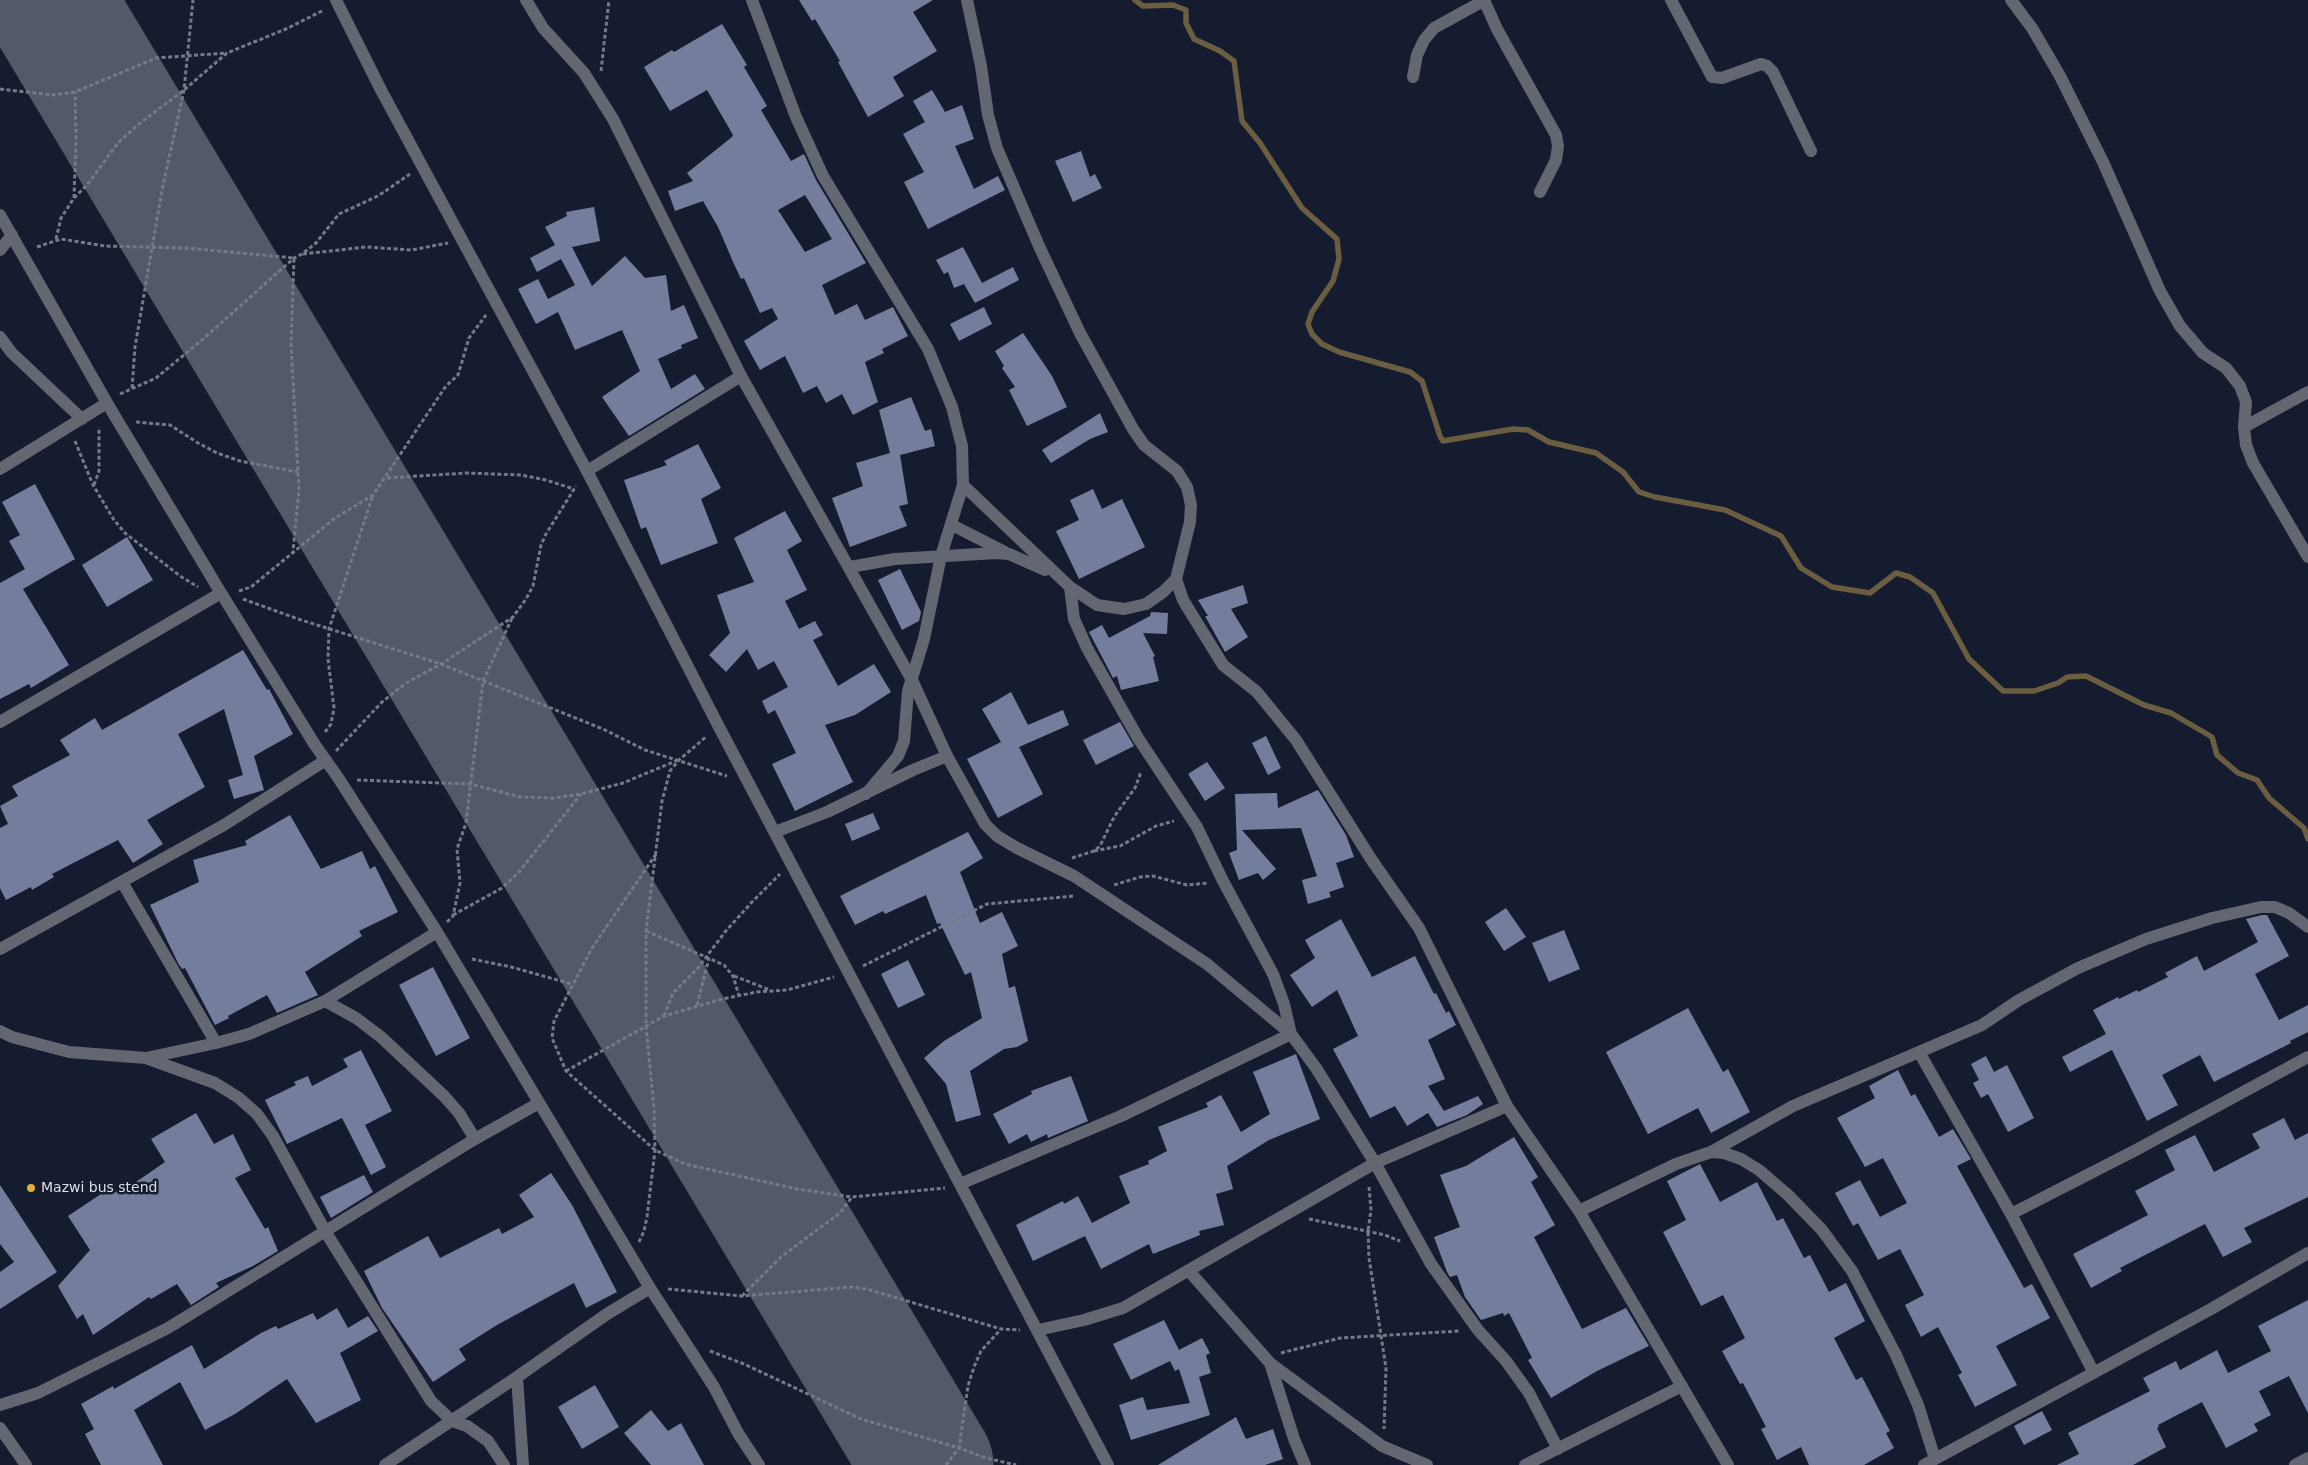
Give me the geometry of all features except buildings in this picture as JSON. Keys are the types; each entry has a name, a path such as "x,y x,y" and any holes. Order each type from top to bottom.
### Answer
{"street":[{"path":"526,0 543,28 584,73 597,91 741,376 912,680 947,756 985,824 997,836 1018,848 1054,864 1207,964 1291,1034 1316,1068 1370,1166 1430,1264 1478,1330 1506,1361 1529,1393 1558,1449"},
{"path":"752,0 796,117 824,176 928,349 952,407 962,446 963,485 941,556 935,594 906,702 904,741 898,756 866,794"},
{"path":"963,485 1070,587 1097,605 1124,609 1146,604 1163,592 1176,579 1188,539 1190,522 1191,505 1186,487 1177,471 1144,446 1133,429 1080,333 1039,246 997,148 988,115 981,66 967,0"},
{"path":"1413,77 1417,55 1424,40 1434,28 1484,0 1497,30 1556,135 1558,146 1556,160 1540,192"},
{"path":"1671,0 1712,77 1722,78 1761,64 1767,66 1773,72 1811,151"},
{"path":"2011,0 2032,28 2060,76 2103,162 2160,291 2180,326 2203,353 2226,368 2240,386 2246,402 2244,427 2246,445 2253,463 2308,557"},
{"path":"337,1 381,90 587,470 718,724 1108,1465"},
{"path":"0,215 104,405 118,420 218,595 437,932 650,1288 692,1352 759,1465"},
{"path":"0,250 12,235"},
{"path":"0,337 12,352 82,419"},
{"path":"587,470 741,376"},
{"path":"2244,427 2308,392"},
{"path":"0,469 104,405"},
{"path":"952,525 1058,576"},
{"path":"850,567 895,559 1010,554"},
{"path":"1176,579 1183,600 1208,644 1223,665 1257,692 1296,740 1371,859 1419,928 1507,1106 1579,1211 1728,1465"},
{"path":"1070,587 1074,619 1086,648 1121,709 1197,827 1222,879 1274,974 1291,1034"},
{"path":"0,722 218,595"},
{"path":"775,832 866,794 906,773 947,756"},
{"path":"0,949 224,825 326,760"},
{"path":"122,882 216,1043"},
{"path":"1579,1211 1676,1164 1711,1152 1793,1106 1858,1076 1920,1052 1982,1024 2019,1000 2078,968 2146,939 2212,918 2261,907 2275,907 2289,913 2308,927"},
{"path":"146,1058 250,1034 326,1002 437,932"},
{"path":"326,1002 356,1018 381,1037 444,1096 459,1113 475,1139"},
{"path":"0,1030 12,1037 69,1052 146,1058 215,1084 239,1098 257,1114 273,1136 325,1231 430,1401 452,1421 467,1426 488,1441 504,1465"},
{"path":"960,1184 1121,1116 1291,1034"},
{"path":"1920,1052 2011,1214 2094,1373"},
{"path":"2011,1214 2134,1151 2308,1057"},
{"path":"0,1405 38,1393 168,1328 475,1139 539,1103"},
{"path":"1038,1330 1084,1320 1123,1308 1370,1166 1507,1106"},
{"path":"1711,1152 1724,1153 1759,1170 1788,1195 1815,1223 1842,1257 1876,1314 1918,1405 1929,1462 2094,1373 2308,1253"},
{"path":"1189,1271 1268,1360 1382,1446 1427,1465"},
{"path":"385,1465 517,1377 599,1319 650,1288"},
{"path":"1268,1360 1294,1439 1305,1465"},
{"path":"517,1377 523,1465"},
{"path":"1525,1465 1682,1386"},
{"path":"0,1428 26,1465"},
{"path":"2295,1465 2308,1458"}],"path":[{"path":"132,388 135,347 162,190 184,90 193,0"},
{"path":"597,91 608,26 609,0"},
{"path":"56,239 61,218 74,198 87,185 118,144 140,123 184,90 226,53 286,28 337,1"},
{"path":"0,89 53,95 75,92 147,61 189,54 226,53"},
{"path":"74,198 75,92"},
{"path":"93,486 98,471 98,436 104,405 132,388 156,378 202,340 294,258 316,243 339,214 399,184 422,164"},
{"path":"23,254 56,239 87,244 186,248 294,258"},
{"path":"302,254 366,247 412,250 463,240"},
{"path":"293,551 299,498 291,352 294,258"},
{"path":"315,745 331,724 334,716 328,659 328,629 373,495 441,392 458,375 469,338 476,325 496,304"},
{"path":"118,420 170,425 198,444 217,452 240,460 298,472"},
{"path":"69,427 93,486 114,520 125,533 180,576 218,595 264,605 328,629 441,664 603,729 645,750 750,785"},
{"path":"453,916 460,883 457,849 466,824 483,680 513,617 526,600 533,586 541,545 546,534 587,470"},
{"path":"386,478 466,473 521,475 546,480 574,489"},
{"path":"218,595 251,587 335,518 373,495"},
{"path":"326,760 382,702 406,683 441,664 513,617"},
{"path":"339,779 470,784 520,797 554,798 581,794 623,783 678,760 697,746 718,724"},
{"path":"630,1253 644,1231 655,1150 654,1108 646,1025 646,931 666,782 678,760"},
{"path":"1094,852 1104,840 1114,817 1135,788 1141,772 1150,767 1158,767"},
{"path":"437,932 453,916 502,888 519,872 581,794"},
{"path":"1054,864 1120,846 1156,826 1174,822 1188,812"},
{"path":"656,854 592,948 554,1021 552,1038 566,1071 655,1150 685,1164 823,1194 852,1197 924,1191 960,1184"},
{"path":"664,1016 673,993 708,957 725,932 752,902 791,863"},
{"path":"566,1071 664,1016 740,996 787,990 848,972 988,904 1063,897 1095,891 1140,877 1162,876 1187,884 1197,885 1222,879"},
{"path":"646,931 724,965 733,976 740,996"},
{"path":"451,956 511,967 572,984"},
{"path":"697,1006 708,957"},
{"path":"733,976 772,991"},
{"path":"1370,1166 1368,1231 1371,1280 1386,1384 1382,1446"},
{"path":"742,1296 782,1256 840,1213 852,1197"},
{"path":"1281,1217 1311,1219 1368,1231"},
{"path":"650,1288 742,1296 851,1287 867,1288 1001,1329 1038,1330"},
{"path":"946,1465 959,1448 968,1386 974,1367 981,1351 1001,1329"},
{"path":"1268,1360 1322,1342 1380,1335 1478,1330"},
{"path":"692,1352 710,1351 722,1354 861,1419 959,1448 986,1458 1016,1465"}],"waterway":[{"path":"1135,0 1143,6 1173,5 1186,10 1186,23 1194,39 1220,51 1234,61 1242,121 1260,143 1302,208 1337,239 1339,259 1333,281 1312,312 1308,324 1312,334 1322,344 1339,352 1410,372 1422,381 1443,441 1513,429 1528,430 1549,442 1596,453 1623,472 1639,492 1655,497 1725,510 1781,536 1801,568 1832,587 1870,593 1896,573 1910,577 1933,593 1969,659 2003,691 2034,691 2058,683 2067,677 2086,676 2144,705 2171,713 2212,737 2217,755 2238,773 2257,780 2269,798 2304,828 2308,839"}],"runway":[{"path":"48,0 928,1465"}],"place":[{"name":"Mazwi bus stend","path":"31,1188"}]}
